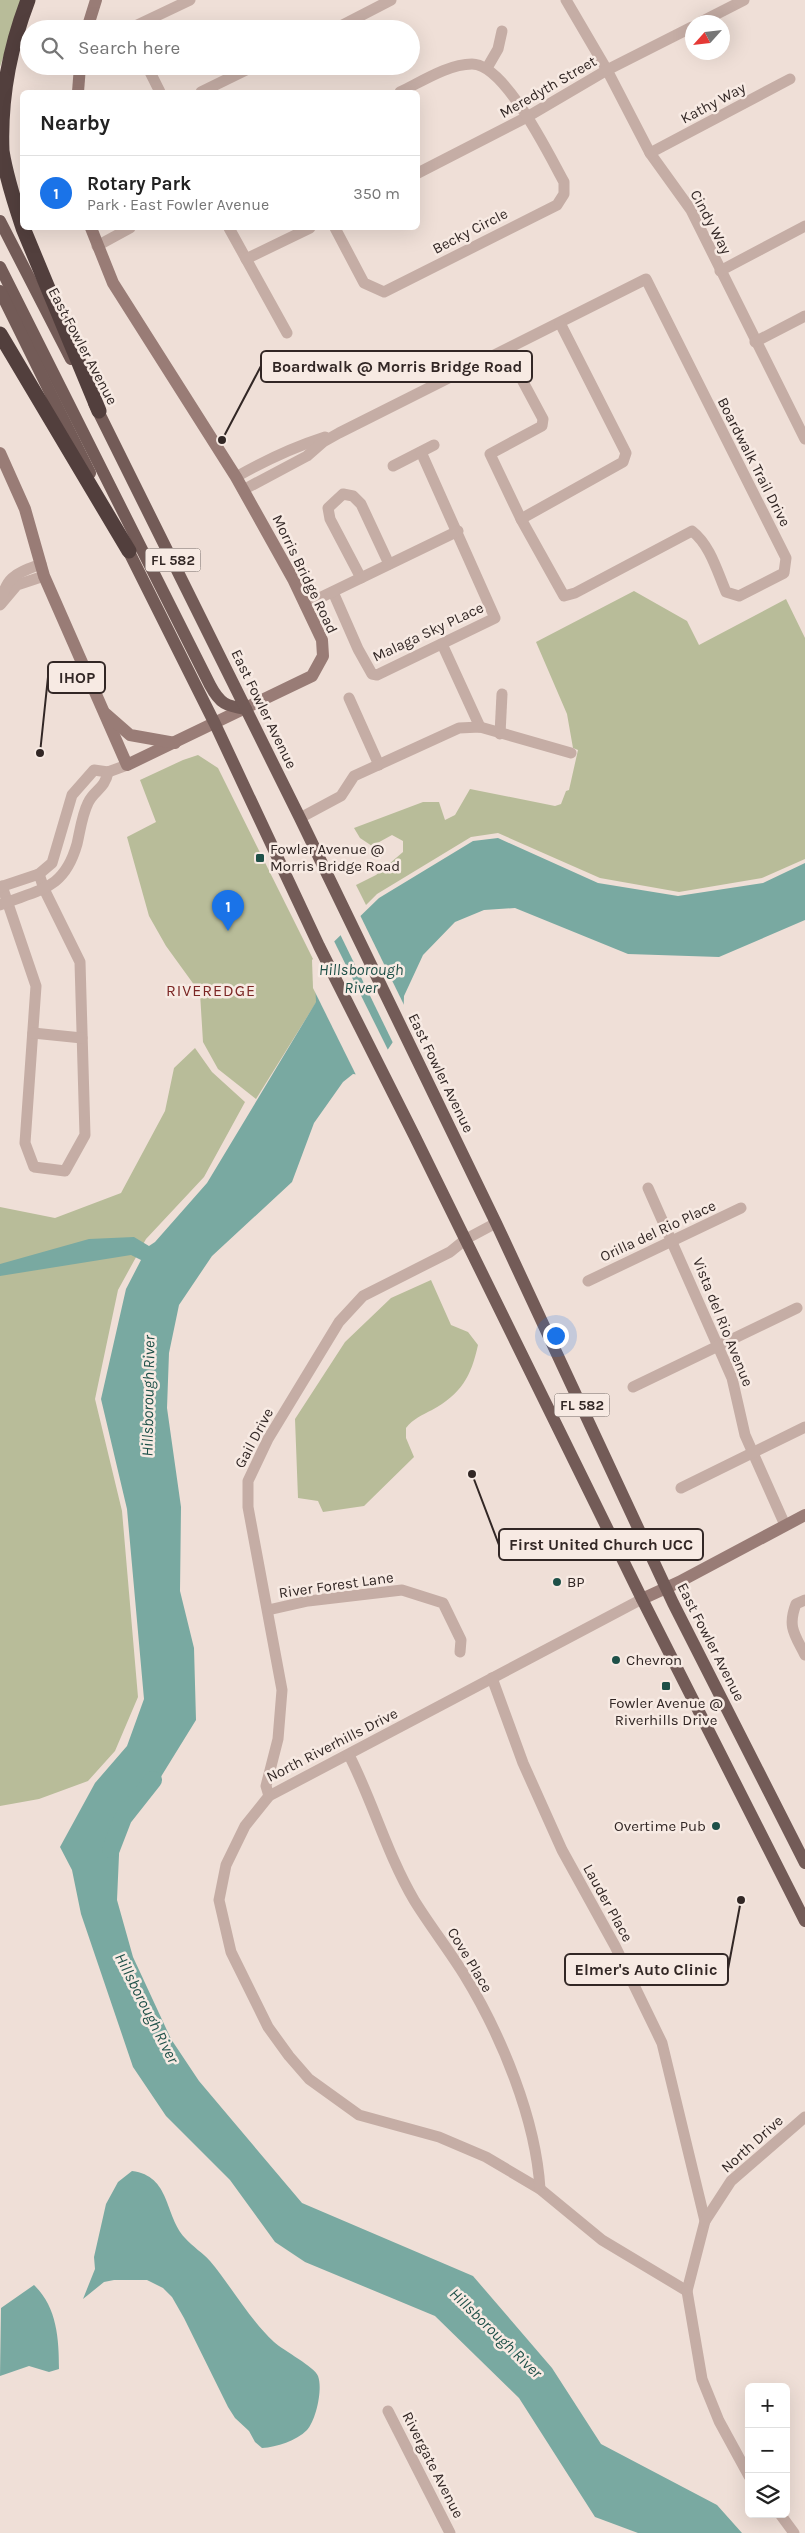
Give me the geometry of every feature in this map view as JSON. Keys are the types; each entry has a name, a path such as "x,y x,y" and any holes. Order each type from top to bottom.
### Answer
{"highway":[{"path":"20,20 28,0"},
{"path":"20,20 2,94 2,150 11,192 20,218"},
{"path":"25,230 99,411"},
{"path":"0,334 129,551"}],"main road":[{"name":"East Fowler Avenue","path":"0,221 99,411 300,818 496,1223 666,1587 805,1863"},
{"path":"0,267 217,698 229,707 246,709"},
{"name":"FL 582","path":"0,292 215,724 319,946 382,1074 466,1240 642,1599 805,1921"}],"street":[{"path":"90,20 96,0"},
{"path":"146,20 190,0"},
{"path":"352,20 390,0"},
{"name":"Cindy Way","path":"567,0 608,70 650,153 690,210 805,439"},
{"path":"714,15 744,0"},
{"path":"487,68 498,49 502,31"},
{"name":"Meredyth Street","path":"420,172 527,117 608,70 685,31"},
{"path":"404,90 449,69 472,64 487,68 498,76 527,117"},
{"path":"78,90 79,75"},
{"path":"152,75 159,90"},
{"path":"205,90 236,75"},
{"name":"Kathy Way","path":"650,153 790,79"},
{"name":"Becky Circle","path":"336,230 364,283 384,292 557,204 564,194 564,182 527,117"},
{"path":"720,271 805,226"},
{"name":"Morris Bridge Road","path":"93,230 97,246 113,283 244,490 322,640 323,656 319,667 312,676 127,765"},
{"path":"97,246 126,230"},
{"path":"230,230 286,333"},
{"path":"246,258 306,230"},
{"name":"Boardwalk Trail Drive","path":"244,490 307,456 323,442 339,433 646,279 786,558 784,573 739,596 732,595 726,592 709,553 699,537 692,531 574,593 564,596 521,519 490,454 542,426 543,419 506,350"},
{"path":"755,342 805,316"},
{"path":"521,519 623,462 626,453 560,322"},
{"path":"794,418 805,412"},
{"name":"Boardwalk Trail Drive","path":"236,477 269,458 280,456 306,443 339,433"},
{"path":"393,466 434,445"},
{"name":"Malaga Sky PLace","path":"333,592 358,648 372,674 377,675 495,618 458,531 421,452"},
{"path":"0,455 25,509 43,570 102,711 127,765 108,772 94,770 72,794 52,863 39,874 1,887 4,903 36,986 25,1144 34,1167 65,1171 84,1135 80,962 44,889 39,874"},
{"path":"361,578 330,518 328,508 343,494 353,496 361,504 389,564"},
{"path":"305,605 458,531"},
{"path":"0,605 17,585 43,570"},
{"path":"442,644 480,727"},
{"path":"500,734 502,694"},
{"path":"349,698 379,765"},
{"path":"102,711 130,735 175,743"},
{"path":"300,818 341,796 354,776 459,728 480,727 571,753"},
{"path":"4,903 44,889 62,877 72,863 88,802 106,782 108,772"},
{"path":"33,1034 82,1038"},
{"name":"Vista del Rio Avenue","path":"648,1188 718,1345 737,1393 743,1428 751,1454 785,1525"},
{"name":"Orilla del Rio Place","path":"588,1281 741,1208"},
{"name":"Gail Drive","path":"269,1796 266,1786 278,1739 282,1690 248,1498 248,1481 268,1439 334,1328 363,1296 450,1252 466,1240 496,1223"},
{"path":"633,1387 797,1308"},
{"path":"681,1488 805,1427"},
{"name":"North Riverhills Drive","path":"688,2291 602,2240 540,2189 486,2157 439,2138 359,2115 309,2079 268,2027 231,1952 219,1900 226,1865 244,1826 269,1796 805,1515"},
{"name":"River Forest Lane","path":"268,1610 308,1601 402,1590 443,1602 461,1640 460,1652"},
{"path":"805,1600 796,1604 790,1618 793,1631 805,1655"},
{"name":"Lauder Place","path":"492,1678 523,1764 562,1850 615,1946 662,2043 705,2221 688,2291"},
{"name":"Cove Place","path":"349,1755 360,1775 389,1852 414,1901 465,1977 502,2051 526,2111 538,2159 540,2189"},
{"name":"North Drive","path":"705,2221 731,2181 805,2117"},
{"path":"688,2291 702,2379 719,2421 747,2473"},
{"name":"Rivergate Avenue","path":"388,2411 450,2533"},
{"path":"783,2518 794,2533"}],"green space":[{"path":"0,0 22,0 0,67"},
{"path":"634,591 687,621 699,645 786,599 805,638 805,859 762,878 679,892 600,878 498,833 471,837 377,894 366,905 356,885 376,875 403,852 403,841 392,835 372,846 360,838 354,828 423,802 439,802 445,820 455,815 470,789 555,806 561,804 566,791 569,790 578,750 573,748 567,714 536,642"},
{"path":"198,755 218,768 314,961 317,1001 256,1099 218,1069 203,1042 200,993 166,946 149,916 127,837 156,822 140,780"},
{"path":"195,1048 212,1072 245,1102 204,1177 146,1239 118,1290 95,1399 122,1511 138,1697 115,1751 88,1781 39,1799 0,1806 0,1207 55,1218 121,1193 165,1111 174,1068"},
{"path":"431,1280 451,1325 468,1332 478,1345 468,1375 463,1384 450,1398 415,1420 406,1428 406,1438 414,1457 364,1506 323,1512 318,1501 298,1498 295,1419 345,1342 391,1298"}],"water":[{"name":"Hillsborough River","path":"498,838 598,883 678,896 763,883 805,863 805,920 719,957 628,954 515,908 484,910 455,922 423,955 404,996 403,1027 370,1076 353,1074 343,1082 314,1123 292,1182 212,1256 179,1305 169,1353 167,1408 181,1507 180,1591 194,1648 196,1720 154,1788 121,1810 117,1900 133,1957 171,2039 199,2081 302,2203 473,2276 552,2368 601,2444 717,2505 742,2533 638,2533 595,2517 519,2398 435,2316 305,2262 275,2242 230,2180 166,2116 133,2067 81,1914 72,1870 60,1847 95,1783 127,1746 144,1699 127,1509 101,1399 126,1289 141,1260 131,1255 0,1276 0,1264 89,1239 134,1237 149,1246 155,1242 207,1183 316,1002 314,961 379,898 473,841"},
{"path":"132,2171 145,2174 154,2180 165,2198 178,2229 210,2261 265,2333 279,2346 316,2372 320,2389 316,2412 307,2430 297,2437 280,2445 262,2448 255,2442 249,2431 235,2418 228,2407 184,2318 172,2297 163,2288 147,2280 114,2280 104,2282 83,2299 95,2269 94,2257 106,2204 118,2182"},
{"path":"34,2285 48,2303 52,2313 57,2335 59,2369 49,2372 29,2366 0,2376 1,2308"}],"pier":[{"path":"359,913 406,1009 405,1028 394,1045 339,932"},
{"path":"333,939 389,1052 370,1079 357,1077 313,988 312,960"}],"waterway":[{"name":"Hillsborough River","path":"111,1849 123,1818 153,1780"}],"place":[{"name":"Boardwalk @ Morris Bridge Road","path":"222,440"},
{"name":"IHOP","path":"40,753"},
{"name":"Fowler Avenue @ Morris Bridge Road","path":"260,858"},
{"name":"Rotary Park","path":"228,931"},
{"name":"First United Church UCC","path":"472,1474"},
{"name":"BP","path":"557,1582"},
{"name":"Chevron","path":"616,1660"},
{"name":"Fowler Avenue @ Riverhills Drive","path":"666,1686"},
{"name":"Overtime Pub","path":"716,1826"},
{"name":"Elmer's Auto Clinic","path":"741,1900"}],"district":[{"name":"RIVEREDGE","path":"211,990"}]}
